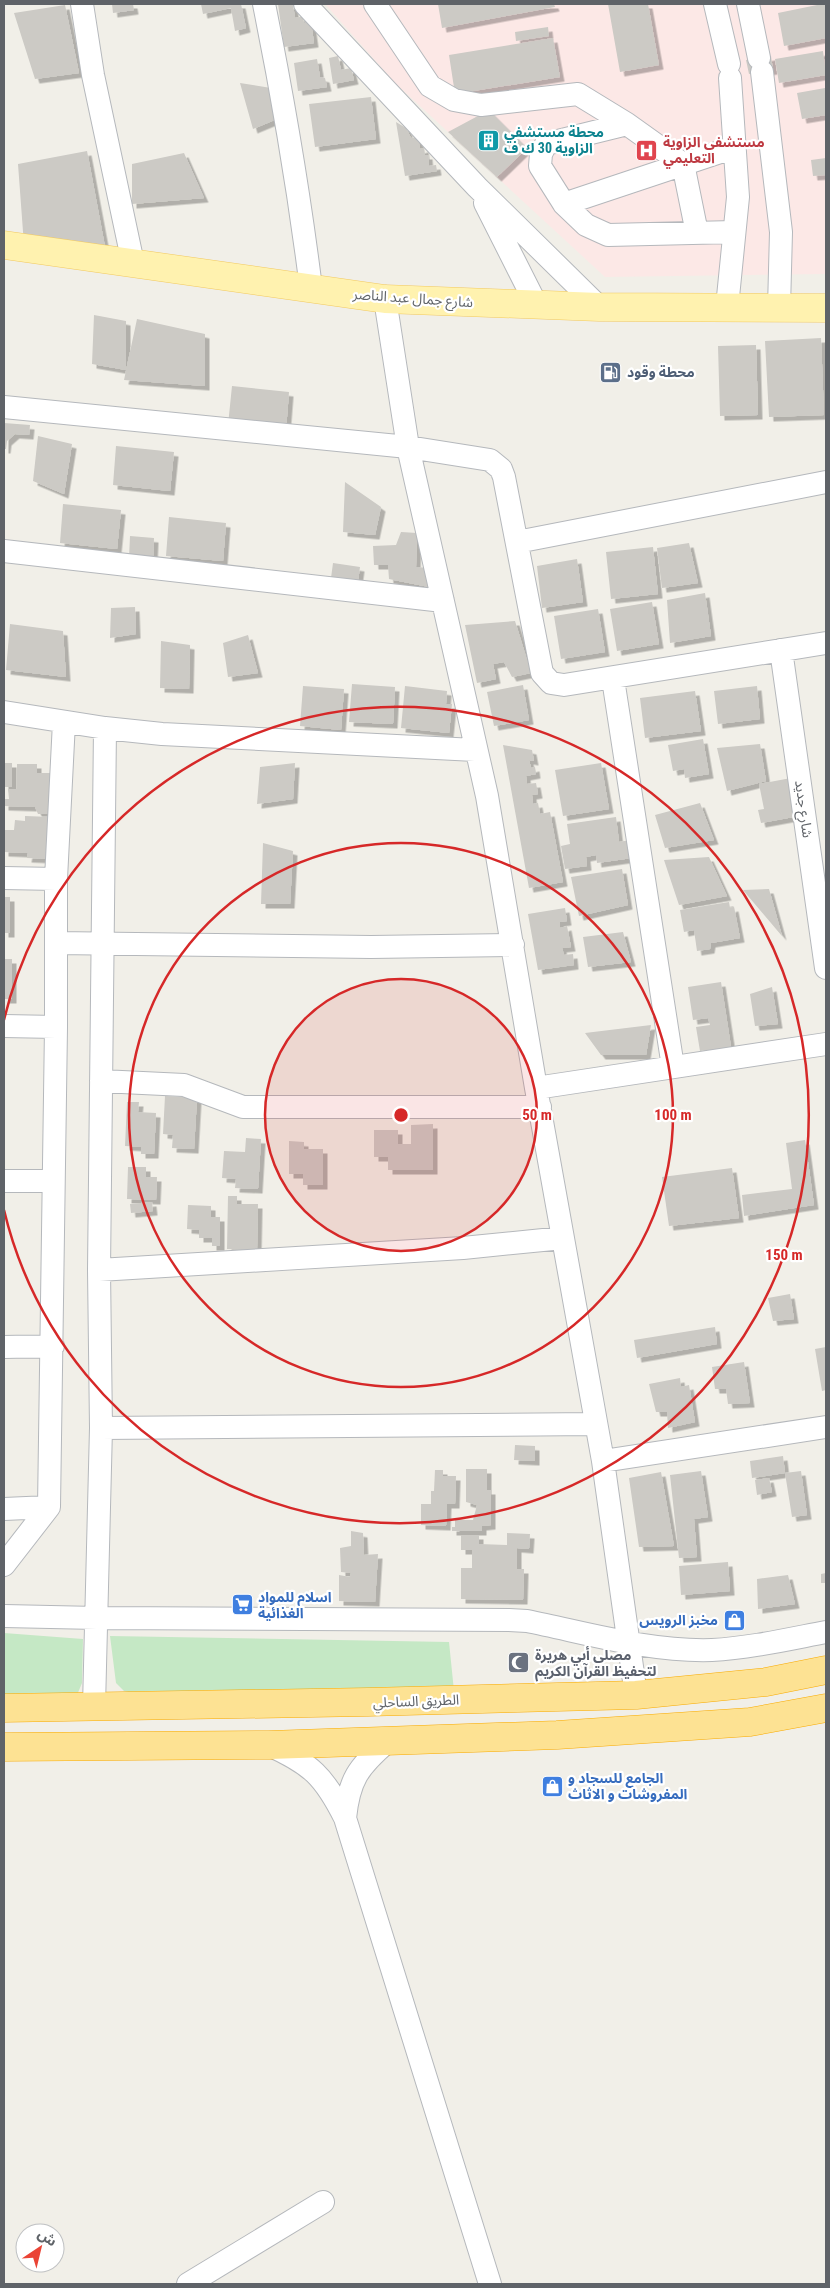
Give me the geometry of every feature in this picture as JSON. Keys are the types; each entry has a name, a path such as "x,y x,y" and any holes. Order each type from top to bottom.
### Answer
{"highway":[{"name":"الطريق الساحلي","path":"4,1708 636,1695 766,1682 826,1670"},
{"path":"4,1747 386,1742 665,1729 750,1722 826,1708"}],"main road":[{"name":"شارع جمال عبد الناصر","path":"4,245 385,299 599,307 826,308"}],"street":[{"path":"82,4 93,75 133,263"},
{"path":"264,4 288,125 300,198 311,288"},
{"path":"305,4 477,186 599,307"},
{"path":"375,4 430,86 454,100 481,105 578,94 627,124 683,164 698,233"},
{"path":"715,4 730,71 738,197 727,307"},
{"path":"748,4 760,65 781,232 779,308"},
{"path":"627,124 546,144 541,154 540,166 564,204 586,225 608,235 734,232"},
{"path":"564,204 735,147"},
{"path":"477,186 536,304"},
{"path":"385,299 408,447 475,750 487,796 595,1424 603,1461 636,1695"},
{"path":"4,407 408,447 490,460 496,464 504,477 542,673 545,679 557,685 613,678 826,643"},
{"path":"517,542 826,482"},
{"path":"4,551 443,601"},
{"name":"شارع جديد","path":"781,650 826,968"},
{"path":"613,678 673,1067"},
{"path":"4,712 105,728 162,734 475,750"},
{"path":"4,1565 49,1508 53,1346 56,879 64,722"},
{"path":"94,1706 101,1428 99,1270 105,728"},
{"path":"4,878 56,879"},
{"path":"56,943 371,947 513,945"},
{"path":"4,1026 56,1028"},
{"path":"101,1081 184,1085 243,1107 538,1097 673,1067 826,1044"},
{"path":"4,1181 53,1181"},
{"path":"99,1270 463,1248 563,1238"},
{"path":"4,1346 53,1346"},
{"path":"101,1428 595,1424"},
{"path":"603,1461 826,1427"},
{"path":"4,1509 49,1508"},
{"path":"4,1616 510,1620 527,1621 630,1642 675,1648 712,1650 826,1632"},
{"path":"345,1818 351,1784 357,1772 365,1761 386,1742"},
{"path":"269,1745 306,1764 322,1778 345,1818 490,2284"},
{"path":"188,2284 323,2202"}],"shaded area":[{"name":"مستشفى الزاوية التعليمي","path":"325,4 826,4 826,274 605,277 395,83"}],"green space":[{"path":"4,1633 83,1639 82,1683 77,1695 4,1701"},
{"path":"110,1636 449,1642 454,1691 133,1693 124,1691 116,1683"}],"building":[{"path":"112,4 133,4 134,10 113,13"},
{"path":"201,4 241,4 246,28 235,31 231,8 203,14"},
{"path":"278,4 293,5 295,18 303,16 304,23 311,22 314,43 284,47"},
{"path":"438,4 554,4 555,7 442,28"},
{"path":"608,4 648,4 659,65 620,72"},
{"path":"817,4 826,4 826,38 784,46 778,13"},
{"path":"65,5 79,73 35,79 14,13"},
{"path":"548,27 549,36 516,41 515,32"},
{"path":"553,38 560,77 455,94 449,55"},
{"path":"823,51 826,75 779,83 775,59"},
{"path":"338,56 341,70 351,68 354,80 333,84 329,58"},
{"path":"771,56 773,70 749,74 746,60"},
{"path":"317,59 320,77 325,78 327,87 298,91 294,63"},
{"path":"240,83 271,88 277,119 253,129"},
{"path":"825,88 826,115 802,119 797,93"},
{"path":"371,97 376,139 315,147 309,104"},
{"name":"محطة مستشفي الزاوية 30 ك ف","path":"489,110 527,148 497,177 448,132"},
{"path":"396,122 406,128 411,138 418,137 420,149 424,148 425,155 428,155 429,166 436,165 437,171 405,176"},
{"path":"87,151 106,252 24,245 18,164"},
{"path":"184,153 204,198 132,204 132,164"},
{"path":"826,158 826,175 813,176 811,160"},
{"path":"94,315 126,321 126,370 92,364"},
{"path":"137,319 205,334 205,386 124,380"},
{"path":"821,338 824,415 769,417 765,341"},
{"path":"756,345 758,415 720,416 718,346"},
{"path":"232,386 289,392 286,430 228,425"},
{"path":"4,423 30,425 29,435 15,434 7,441 6,449 4,449"},
{"path":"38,436 72,444 64,494 33,481"},
{"path":"116,446 174,452 170,491 113,485"},
{"path":"345,482 381,507 375,535 343,532"},
{"path":"63,504 121,510 117,549 60,543"},
{"path":"169,517 226,523 223,561 166,556"},
{"path":"401,532 417,533 416,567 429,568 434,588 389,579 388,565 374,565 373,546 396,545"},
{"path":"130,536 154,538 153,560 129,558"},
{"path":"689,543 698,583 662,588 657,548"},
{"path":"653,547 658,594 611,599 606,552"},
{"path":"577,559 583,602 542,608 537,566"},
{"path":"333,563 360,567 358,581 331,578"},
{"path":"705,593 711,636 670,643 667,600"},
{"path":"652,602 659,644 617,651 610,609"},
{"path":"135,607 136,634 110,638 111,608"},
{"path":"598,609 605,652 561,659 554,616"},
{"path":"515,621 531,673 512,677 504,662 493,664 496,679 477,683 465,625"},
{"path":"10,624 63,631 66,677 6,670"},
{"path":"248,635 258,673 228,677 223,643"},
{"path":"161,641 190,645 189,689 160,688"},
{"path":"352,684 395,687 393,724 349,722"},
{"path":"523,685 529,720 494,726 487,692"},
{"path":"303,686 344,689 341,730 300,726"},
{"path":"405,686 447,691 446,704 452,704 449,733 401,728"},
{"path":"757,686 760,719 718,724 714,691"},
{"path":"695,691 701,731 645,738 640,698"},
{"path":"703,739 709,774 685,778 684,769 673,771 668,745"},
{"path":"760,744 766,781 727,791 717,748"},
{"path":"503,745 532,750 534,761 529,760 531,768 535,767 536,774 526,776 527,784 536,783 538,794 532,795 533,804 538,803 540,814 550,812 563,882 529,888"},
{"path":"4,763 12,763 12,787 4,787"},
{"path":"295,763 293,799 257,804 260,767"},
{"path":"601,763 609,809 563,816 555,770"},
{"path":"17,764 37,764 37,773 50,773 51,814 38,814 35,807 4,806 4,799 9,799 8,789 17,789"},
{"path":"791,778 799,816 761,823 758,810 764,809 759,784"},
{"path":"700,803 714,840 665,848 655,815"},
{"path":"25,816 51,817 49,859 27,858 28,853 4,852 4,830 14,830 15,820 25,821"},
{"path":"616,817 619,842 630,840 632,858 597,863 596,855 586,857 587,866 565,869 561,846 570,844 567,824"},
{"path":"263,843 293,851 290,904 261,904"},
{"path":"709,857 727,896 679,905 664,860"},
{"path":"622,869 628,905 579,916 571,877"},
{"path":"769,889 782,936 743,890"},
{"path":"4,897 10,897 10,933 4,933"},
{"path":"729,902 730,908 734,907 740,938 711,943 710,949 697,951 694,930 684,932 680,910"},
{"path":"565,908 567,921 560,922 560,928 567,926 571,947 562,948 564,955 573,954 574,965 538,970 528,914"},
{"path":"623,932 631,962 588,967 583,937"},
{"path":"4,959 12,959 12,999 4,999"},
{"path":"721,982 731,1047 700,1051 696,1027 710,1025 708,1018 693,1020 688,987"},
{"path":"772,987 778,1024 755,1026 750,994"},
{"path":"651,1025 646,1055 601,1055 585,1033"},
{"path":"165,1096 197,1098 194,1149 172,1148 173,1135 163,1134"},
{"path":"127,1102 139,1102 138,1112 156,1113 154,1154 141,1154 141,1147 125,1146"},
{"path":"433,1124 433,1170 388,1170 388,1157 374,1157 374,1130 398,1130 398,1144 411,1144 411,1125"},
{"path":"246,1138 261,1139 258,1189 235,1188 236,1179 222,1178 224,1151 245,1152"},
{"path":"805,1140 814,1205 744,1216 742,1195 792,1189 786,1143"},
{"path":"289,1141 304,1142 304,1149 323,1149 323,1185 303,1185 303,1174 289,1174"},
{"path":"128,1167 146,1167 146,1177 157,1177 156,1200 127,1199"},
{"path":"732,1168 739,1218 669,1226 662,1177"},
{"path":"228,1196 237,1196 237,1204 258,1204 257,1250 227,1249"},
{"path":"152,1202 153,1211 131,1213 130,1204"},
{"path":"188,1205 211,1206 211,1217 220,1217 220,1246 212,1246 212,1238 199,1238 199,1230 187,1229"},
{"path":"790,1294 794,1319 773,1321 768,1298"},
{"path":"715,1327 717,1344 637,1358 634,1340"},
{"path":"826,1347 826,1390 822,1391 815,1349"},
{"path":"744,1362 750,1403 728,1404 726,1389 715,1389 712,1367"},
{"path":"680,1378 681,1387 689,1385 695,1422 668,1428 667,1412 656,1412 649,1384"},
{"path":"515,1445 535,1446 535,1461 514,1460"},
{"path":"783,1456 785,1473 752,1478 750,1461"},
{"path":"466,1469 487,1469 487,1490 491,1490 491,1525 482,1526 482,1531 452,1531 452,1527 455,1527 455,1520 473,1520 477,1505 466,1502"},
{"path":"435,1470 443,1470 443,1476 456,1476 455,1504 447,1504 446,1526 421,1525 421,1504 431,1504 431,1491 434,1491"},
{"path":"701,1471 708,1517 694,1519 697,1557 679,1558 670,1475"},
{"path":"801,1471 807,1515 792,1517 785,1473"},
{"path":"661,1472 674,1546 639,1547 629,1478"},
{"path":"769,1478 772,1492 757,1495 755,1480"},
{"path":"351,1531 363,1533 364,1555 378,1554 375,1602 339,1601 339,1575 350,1577 351,1573 341,1572 340,1548 351,1546"},
{"path":"507,1533 530,1534 529,1549 517,1548 517,1569 524,1569 523,1600 461,1599 461,1568 472,1568 472,1550 461,1550 461,1535 479,1535 479,1544 507,1545"},
{"path":"728,1562 730,1591 681,1595 679,1566"},
{"path":"826,1573 826,1583 821,1583 821,1574"},
{"path":"788,1575 795,1604 758,1609 757,1579"}],"place":[{"name":"محطة مستشفي الزاوية 30 ك ف","path":"488,140"},
{"name":"مستشفى الزاوية التعليمي","path":"647,150"},
{"name":"محطة وقود","path":"611,372"},
{"name":"اسلام للمواد الغذائية","path":"242,1605"},
{"name":"مخبز الرويس","path":"734,1620"},
{"name":"مصلى أبي هريرة لتحفيظ القرآن الكريم","path":"519,1663"},
{"name":"الجامع للسجاد و المفروشات و الاثاث","path":"552,1786"}]}
